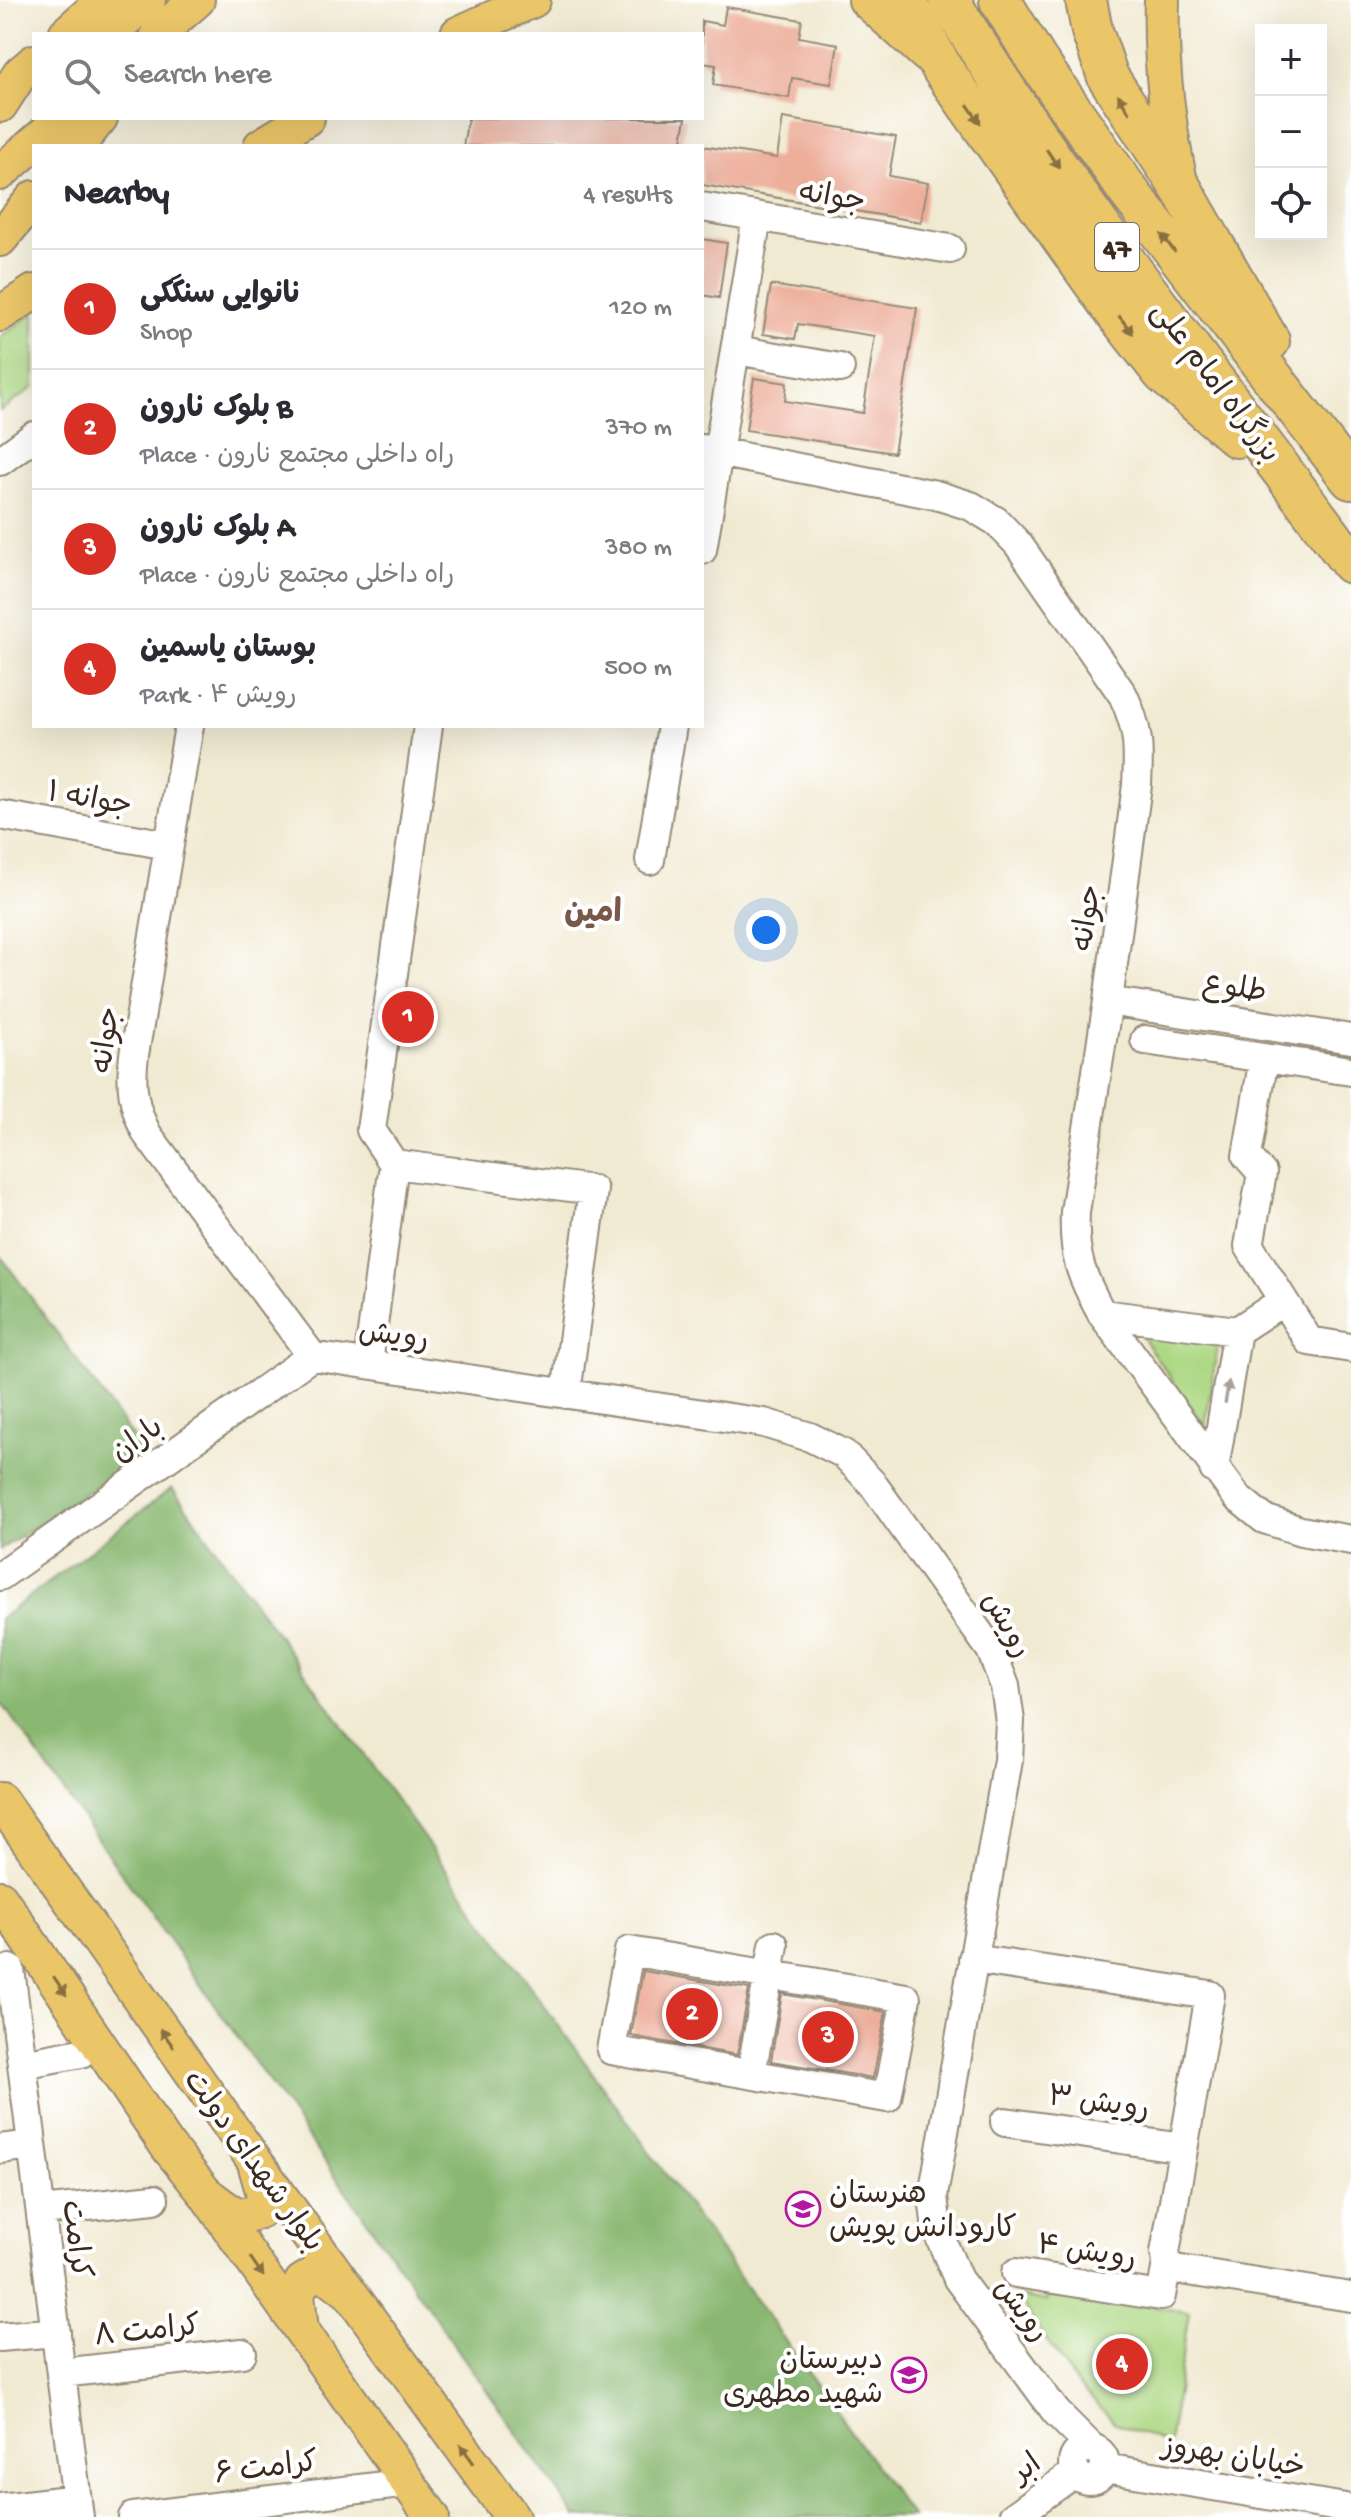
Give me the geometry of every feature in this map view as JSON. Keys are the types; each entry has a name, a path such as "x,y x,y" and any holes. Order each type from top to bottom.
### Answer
{"highway":[{"path":"904,0 943,70 1109,304 1163,373 1295,486"},
{"name":"بزرگراه امام علی","path":"949,0 985,60 1066,178 1351,563"},
{"name":"بزرگراه امام علی","path":"1000,0 1036,59 1129,192 1343,469"},
{"path":"1086,0 1092,31 1108,77 1182,190 1343,469"}],"main road":[{"path":"68,32 104,0"},
{"path":"110,32 148,0"},
{"path":"160,32 197,0"},
{"path":"178,32 207,0"},
{"path":"462,32 533,0"},
{"path":"866,0 943,70"},
{"path":"1162,0 1160,46 1171,139 1182,190"},
{"path":"0,105 20,74 32,64"},
{"path":"0,125 32,99"},
{"path":"33,144 61,120"},
{"path":"79,144 98,120"},
{"path":"264,144 304,120"},
{"path":"0,173 32,145"},
{"path":"0,239 32,200"},
{"path":"0,314 32,293"},
{"name":"بلوار شهدای دولت","path":"0,1800 254,2160 512,2517"},
{"name":"بلوار شهدای دولت","path":"0,1898 16,1964 206,2194 432,2517"},
{"path":"206,2194 234,2214 249,2216 261,2210 264,2194 254,2160"},
{"path":"301,2330 297,2294 302,2282 315,2274 331,2278 353,2294"}],"street":[{"name":"جوانه","path":"704,207 950,249"},
{"path":"704,528 711,450 736,350 757,217"},
{"path":"736,350 840,368"},
{"path":"0,461 32,437"},
{"name":"جوانه","path":"711,450 936,495 971,506 996,521 1018,544 1123,695 1135,719 1137,785 1075,1212 1073,1244 1084,1281 1102,1314 1237,1497 1264,1519 1301,1531 1351,1540"},
{"name":"جوانه","path":"189,728 131,1073 131,1092 137,1116 147,1134 312,1356"},
{"path":"368,1364 394,1164 371,1130 428,728"},
{"path":"650,860 672,728"},
{"name":"جوانه ۱","path":"0,815 168,845"},
{"name":"طلوع","path":"1108,1001 1351,1039"},
{"path":"1145,1040 1351,1071"},
{"path":"1264,1058 1247,1156 1262,1173 1249,1246 1309,1341 1351,1348"},
{"path":"394,1164 593,1190 566,1394"},
{"path":"1102,1314 1247,1325 1283,1301"},
{"path":"1214,1469 1247,1325"},
{"name":"رویش","path":"312,1356 764,1423 810,1437 844,1454 872,1483 991,1650 1005,1686 1010,1721 1008,1760 933,2196 937,2230 958,2279 1056,2412 1087,2461"},
{"name":"باران","path":"0,1576 312,1356"},
{"path":"751,2074 774,1945"},
{"path":"629,1951 906,1998 887,2098 751,2074 611,2050 629,1951"},
{"path":"973,1959 1210,1995 1165,2253 1167,2263 1175,2269 1351,2297"},
{"name":"کرامت","path":"16,1964 22,2064 78,2508"},
{"path":"22,2064 81,2053"},
{"name":"رویش ۳","path":"1005,2122 1183,2148"},
{"path":"0,2149 32,2145"},
{"path":"41,2211 154,2199"},
{"name":"رویش ۴","path":"1016,2273 1161,2296 1167,2263"},
{"path":"0,2337 56,2332"},
{"name":"کرامت ۸","path":"61,2373 242,2353"},
{"name":"خیابان بهروز","path":"1087,2461 1351,2509"},
{"name":"ابر","path":"1013,2517 1087,2461"},
{"name":"کرامت ۶","path":"133,2517 408,2483"},
{"path":"0,2508 78,2508"}],"green space":[{"path":"32,314 32,388 0,411 0,337"},
{"path":"0,1255 145,1453 0,1550"},
{"path":"1139,1333 1218,1344 1205,1427"},
{"path":"172,1488 912,2517 576,2517 0,1701 0,1619"},
{"path":"1048,2291 1189,2311 1169,2444 1115,2423 1077,2384 1016,2295 1046,2301"}],"building":[{"path":"726,7 802,20 799,37 838,44 831,84 792,78 789,98 713,85 716,65 704,63 702,21 723,25"},
{"path":"783,118 896,137 889,176 928,183 921,222 704,185 704,146 777,158"},
{"path":"468,120 686,120 681,144 463,144"},
{"path":"704,239 727,243 719,298 704,295"},
{"path":"771,285 917,308 894,453 746,430 754,378 787,383 785,401 863,413 875,336 798,324 795,339 763,334"},
{"path":"643,1971 749,1989 737,2055 631,2036"},
{"path":"782,1994 886,2012 873,2078 771,2061"}],"place":[{"name":"نانوایی سنگکی","path":"408,1017"},
{"name":"بلوک نارون B","path":"692,2014"},
{"name":"بلوک نارون A","path":"828,2037"},
{"name":"هنرستان کارودانش پویش","path":"803,2209"},
{"name":"بوستان یاسمین","path":"1122,2364"},
{"name":"دبیرستان شهید مطهری","path":"909,2375"}],"district":[{"name":"امین","path":"593,910"}]}
